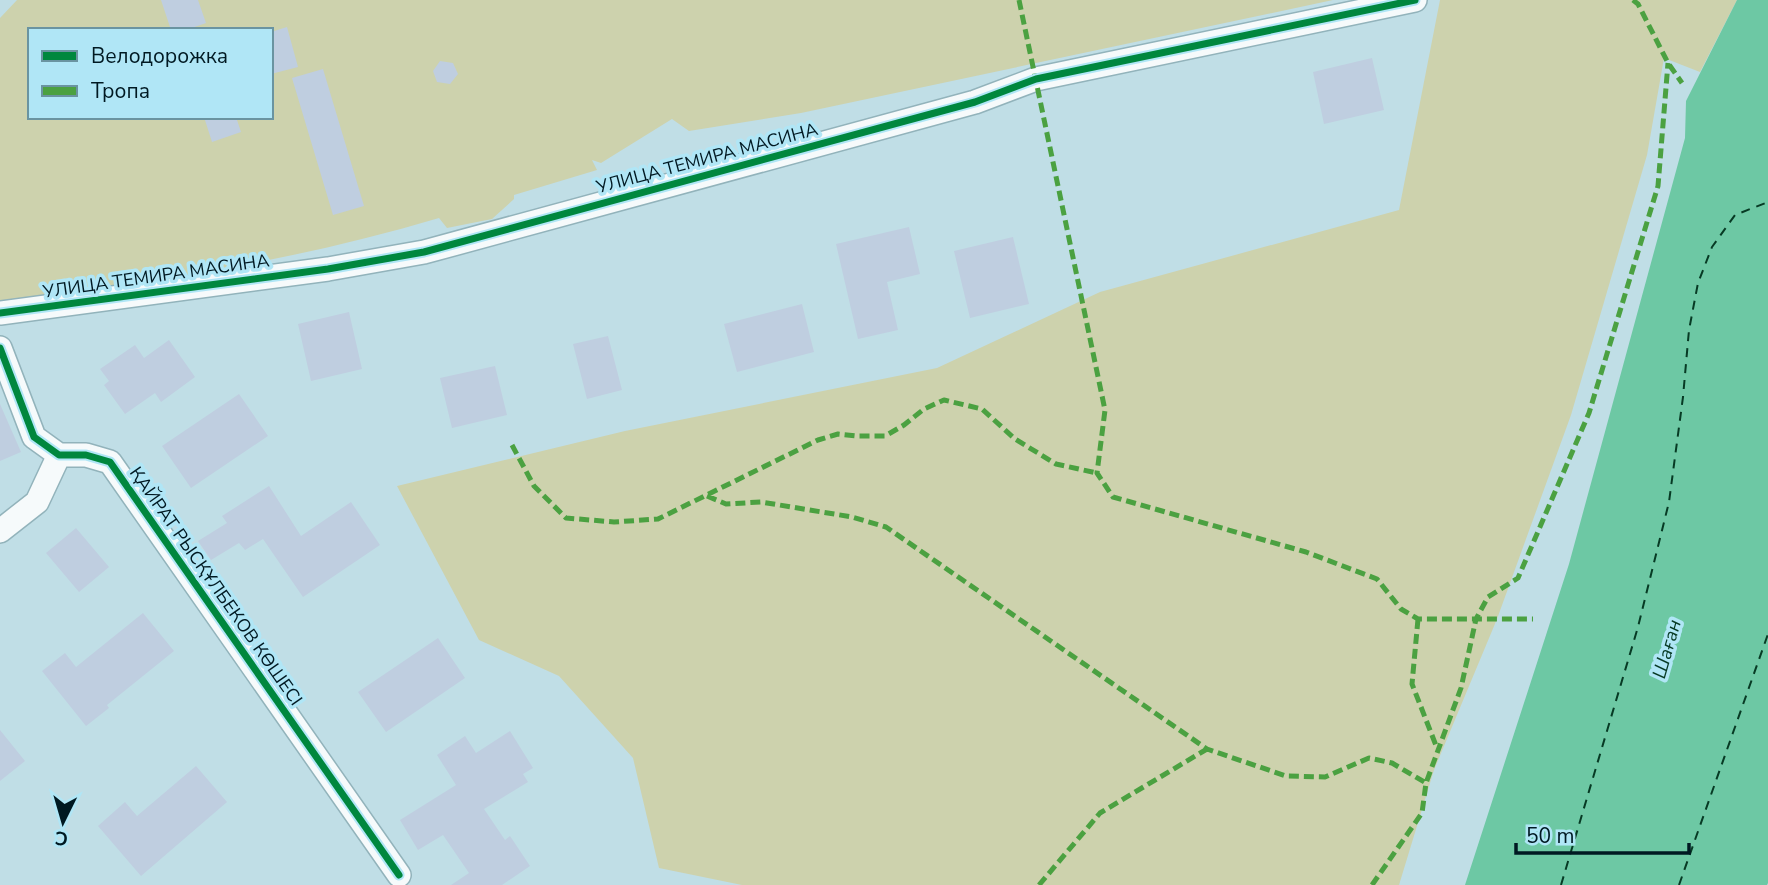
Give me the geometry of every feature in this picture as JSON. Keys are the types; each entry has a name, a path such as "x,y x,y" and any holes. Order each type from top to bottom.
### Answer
{"street":[{"name":"УЛИЦА ТЕМИРА МАСИНА","path":"0,313 328,270 424,252 975,102 1036,79 1415,0"},
{"path":"0,348 34,437 59,455 37,502 0,531"},
{"name":"ҚАЙРАТ РЫСҚҰЛБЕКОВ КӨШЕСІ","path":"59,455 86,455 110,462 399,875"}],"shaded area":[{"path":"17,0 1333,0 801,113 689,131 672,119 601,163 592,160 597,170 514,195 514,199 492,219 447,228 439,218 331,247 221,269 0,302 0,18"},
{"path":"1440,0 1737,0 1700,72 1664,58 1647,155 1571,415 1497,619 1434,770 1399,885 742,885 659,868 633,758 559,676 479,640 397,486 625,431 937,368 1100,292 1399,210"}],"water":[{"name":"Шаған","path":"1737,0 1768,0 1768,883 1465,885 1569,564 1685,138 1686,101"}],"building":[{"path":"161,0 198,0 206,23 192,28 170,28"},
{"path":"287,27 298,67 273,73 273,31"},
{"path":"1372,58 1384,110 1324,124 1313,72"},
{"path":"440,61 453,63 458,74 450,84 437,82 433,71"},
{"path":"323,69 364,206 333,215 292,78"},
{"path":"205,119 237,119 241,132 212,142"},
{"path":"909,227 920,274 887,282 898,330 858,339 836,244"},
{"path":"1013,237 1029,304 970,318 954,251"},
{"path":"802,304 814,352 737,372 724,324"},
{"path":"349,312 362,369 311,381 298,324"},
{"path":"608,336 622,390 587,399 573,344"},
{"path":"169,340 195,377 161,402 155,393 125,414 104,385 109,381 100,369 135,345 144,358"},
{"path":"495,366 507,415 452,428 440,378"},
{"path":"239,394 268,436 191,488 162,446"},
{"path":"0,404 21,452 0,461"},
{"path":"269,486 301,536 351,502 380,545 303,597 263,539 245,550 239,543 211,560 198,541 227,523 222,516"},
{"path":"76,528 109,567 79,592 46,553"},
{"path":"143,613 174,651 107,705 109,708 86,726 42,671 65,653 76,667"},
{"path":"438,638 465,678 386,732 358,692"},
{"path":"0,730 25,761 0,781"},
{"path":"510,731 533,768 523,774 528,782 484,809 505,840 510,836 530,866 502,885 451,885 469,873 443,835 418,850 400,820 456,785 437,755 465,736 476,753"},
{"path":"196,766 227,802 141,876 98,826 125,802 137,816"}],"ferry route":[{"path":"1561,885 1638,627 1669,502 1689,330 1698,283 1712,247 1735,215 1768,202"},
{"path":"1679,885 1768,634"}],"marked path":[{"path":"1019,0 1105,410 1097,473 1113,497 1306,552 1377,579 1401,609 1418,619 1533,619"},
{"path":"1633,0 1638,4 1668,63 1682,83"},
{"path":"1372,885 1422,813 1426,783 1461,688 1476,619 1488,597 1518,578 1589,413 1658,186 1668,63"},
{"path":"512,445 534,486 566,518 614,522 658,519 818,440 838,434 885,436 924,409 944,400 982,409 1015,439 1056,464 1097,473"},
{"path":"707,496 726,504 761,502 852,517 886,527 1207,749 1286,776 1325,777 1369,758 1392,763 1426,783"},
{"path":"1418,619 1412,684 1437,748"},
{"path":"1039,885 1100,813 1207,749"}],"cycle path":[{"path":"0,313 328,269 424,252 975,102 1036,79 1415,0"},
{"path":"0,348 34,437 59,455 86,455 110,462 399,875"}]}
